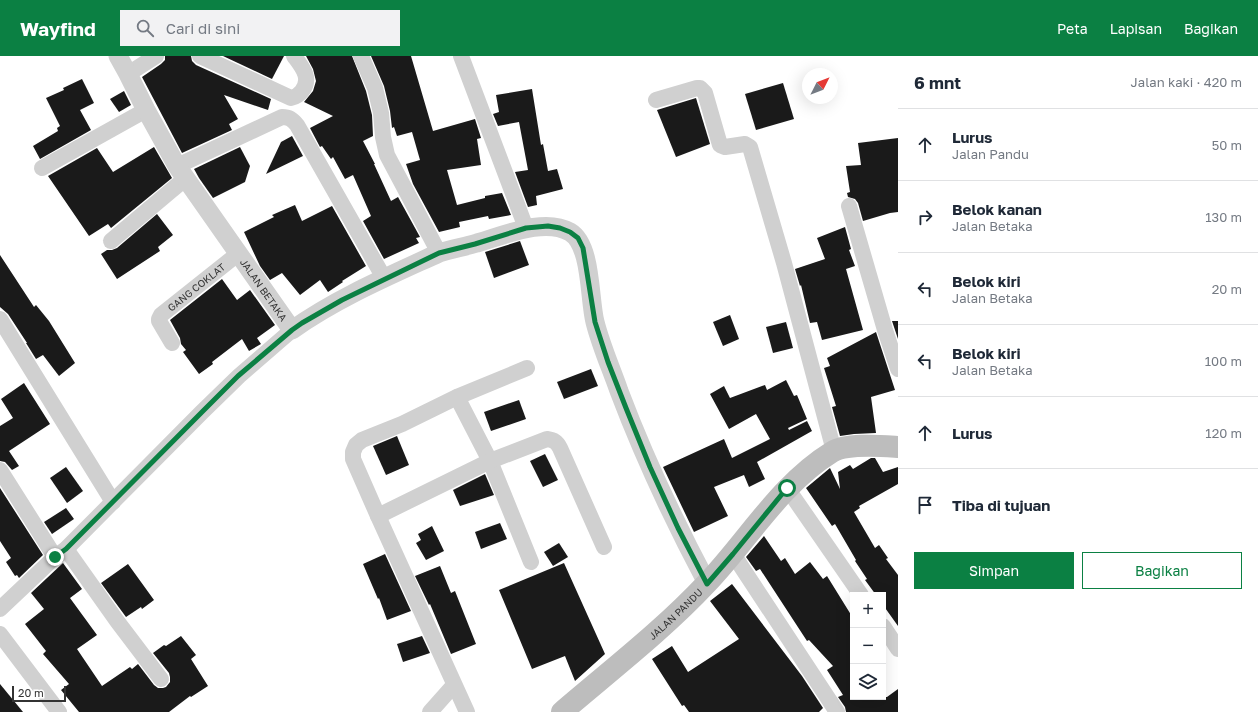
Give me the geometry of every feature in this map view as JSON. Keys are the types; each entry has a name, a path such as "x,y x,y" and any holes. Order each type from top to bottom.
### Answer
{"main road":[{"name":"JALAN PANDU","path":"562,712 664,624 707,584 787,488 808,469 834,451 858,446 877,445 898,447"}],"street":[{"name":"JALAN BETAKA","path":"118,56 146,110 182,172 292,330 342,300 384,278 439,253 475,244 526,228 548,226 560,228 570,232 578,238 583,248 595,322 608,362 650,467 678,528 707,584"},
{"path":"128,74 156,56"},
{"path":"200,56 291,98 300,94 307,82 305,71 294,56"},
{"path":"361,56 377,94 387,155 439,253"},
{"path":"461,56 526,228"},
{"path":"656,100 700,88 705,93 720,145 725,147 745,144 750,146 784,264 834,451"},
{"path":"42,168 146,110"},
{"path":"111,241 182,172 282,117 288,117 297,125 384,278"},
{"path":"849,206 885,330 898,369"},
{"name":"GANG COKLAT","path":"172,343 159,322 158,319 161,315 239,254"},
{"path":"0,319 113,502"},
{"path":"0,609 113,502 238,376 292,330"},
{"path":"467,712 353,459 353,452 356,445 362,440 402,424 458,397 527,368"},
{"path":"458,397 490,461 531,562"},
{"path":"378,516 490,461 547,439 558,443 604,547"},
{"path":"0,470 60,553 161,678"},
{"path":"787,488 859,592"},
{"path":"733,554 837,712"},
{"path":"884,628 898,649"},
{"path":"0,634 59,712"},
{"path":"430,712 454,685"}],"building":[{"path":"165,56 191,56 192,61 196,65 271,99 268,110 224,95 238,119 229,124 232,130 182,153 142,77 161,64 165,60"},
{"path":"223,56 284,56 272,79"},
{"path":"306,56 352,56 366,91 372,115 373,136 363,141 391,201 398,197 420,237 416,238 419,243 384,259 363,221 371,216 353,175 345,179 333,157 331,159 322,146 320,147 310,128 333,116 304,102 313,91 316,81 313,69"},
{"path":"371,56 411,56 433,131 475,119 481,138 477,139 481,165 447,170 457,205 485,198 485,196 502,193 511,215 489,219 488,216 459,222 460,227 439,232 413,184 406,164 420,160 412,132 397,136 394,127 392,128 390,111 384,86"},
{"path":"82,79 94,103 80,110 91,130 40,159 33,146 58,131 57,128 60,126 46,98 64,90 63,88"},
{"path":"783,83 794,119 756,130 745,94"},
{"path":"532,89 541,145 543,144 548,171 557,169 563,189 536,196 537,205 528,207 515,172 528,170 519,122 498,126 493,114 499,112 496,95"},
{"path":"124,91 131,105 119,112 110,99"},
{"path":"696,98 710,144 676,157 657,110"},
{"path":"292,136 303,156 266,174 281,142"},
{"path":"898,138 898,212 863,221 858,203 855,199 848,197 847,193 850,192 846,166 861,165 858,143"},
{"path":"154,147 172,178 111,228 108,224 89,236 48,176 97,148 113,172"},
{"path":"240,147 250,166 245,182 213,198 194,169"},
{"path":"295,205 302,221 332,206 366,266 328,292 320,280 300,295 282,273 270,280 260,266 244,232 274,217 272,215"},
{"path":"157,214 173,235 158,247 160,251 117,279 101,254 107,250 117,248"},
{"path":"845,227 851,249 849,250 855,266 846,269 863,330 822,340 817,322 810,323 801,285 800,286 795,269 825,259 817,238"},
{"path":"520,241 529,265 494,278 485,252"},
{"path":"0,255 34,307 36,305 49,321 75,363 59,376 43,355 36,359 8,314 0,307"},
{"path":"222,279 237,300 250,290 275,325 257,338 261,344 249,351 242,339 199,374 183,352 186,350 181,344 180,338 170,320"},
{"path":"730,315 739,339 723,346 713,322"},
{"path":"892,321 898,321 898,339"},
{"path":"786,322 793,348 773,353 766,327"},
{"path":"876,332 895,390 871,397 876,433 840,436 832,407 836,406 824,368 830,366 827,358"},
{"path":"591,369 598,386 564,399 557,382"},
{"path":"786,380 794,396 797,395 807,419 788,428 789,430 807,421 812,431 757,462 765,479 749,487 744,475 714,487 728,516 694,532 663,467 724,439 732,458 770,439 756,414 729,429 710,394 724,386 730,398 765,385 767,390"},
{"path":"24,383 50,424 9,451 19,466 12,470 5,462 0,461 0,426 13,418 1,399"},
{"path":"519,400 526,419 491,431 484,412"},
{"path":"397,436 409,465 386,475 373,446"},
{"path":"545,454 558,480 543,487 530,461"},
{"path":"871,458 875,458 883,472 898,467 898,484 859,506 860,508 854,512 875,548 879,545 888,558 886,559 898,575 898,626 886,609 886,592 874,592 865,580 867,579 855,561 856,560 835,524 832,526 806,488 830,468 840,489 838,472 850,465 853,469"},
{"path":"66,467 83,491 67,503 50,478"},
{"path":"485,474 494,495 460,506 453,490"},
{"path":"0,488 43,555 19,578 17,575 15,576 6,562 11,558 0,541"},
{"path":"66,508 74,519 52,534 44,522"},
{"path":"500,523 507,539 481,549 475,532"},
{"path":"432,526 444,551 426,560 416,543 421,540 418,534"},
{"path":"764,536 781,561 785,558 795,574 810,562 823,579 827,576 850,613 850,700 886,700 886,697 898,689 898,712 846,712 845,707 838,697 843,695 827,670 833,666 809,640 807,641 760,569 756,571 746,557"},
{"path":"559,543 568,557 553,566 544,552"},
{"path":"385,554 411,611 387,620 379,598 378,599 363,564"},
{"path":"63,563 82,589 70,598 97,635 77,649 102,686 130,667 132,669 138,664 154,685 158,688 166,687 170,682 169,673 153,653 181,636 196,655 191,659 208,686 191,697 190,696 169,712 79,712 61,690 69,684 43,654 46,651 25,624 44,609 31,593"},
{"path":"564,563 605,654 575,681 565,656 532,669 499,590"},
{"path":"128,564 154,600 142,609 141,607 126,617 101,583"},
{"path":"440,566 451,593 455,591 476,644 451,654 430,604 429,605 415,576"},
{"path":"732,584 802,676 823,708 819,712 689,712 684,705 682,706 652,659 672,646 688,672 739,639 710,601"},
{"path":"422,636 430,653 403,662 397,644"},
{"path":"0,684 23,712 0,712"}],"route":[{"path":"55,557 66,549 238,376 302,323 384,278 439,253 475,244 526,228 548,226 560,228 570,232 578,238 583,248 586,261 595,322 608,362 650,467 678,528 707,584 787,488"}]}
